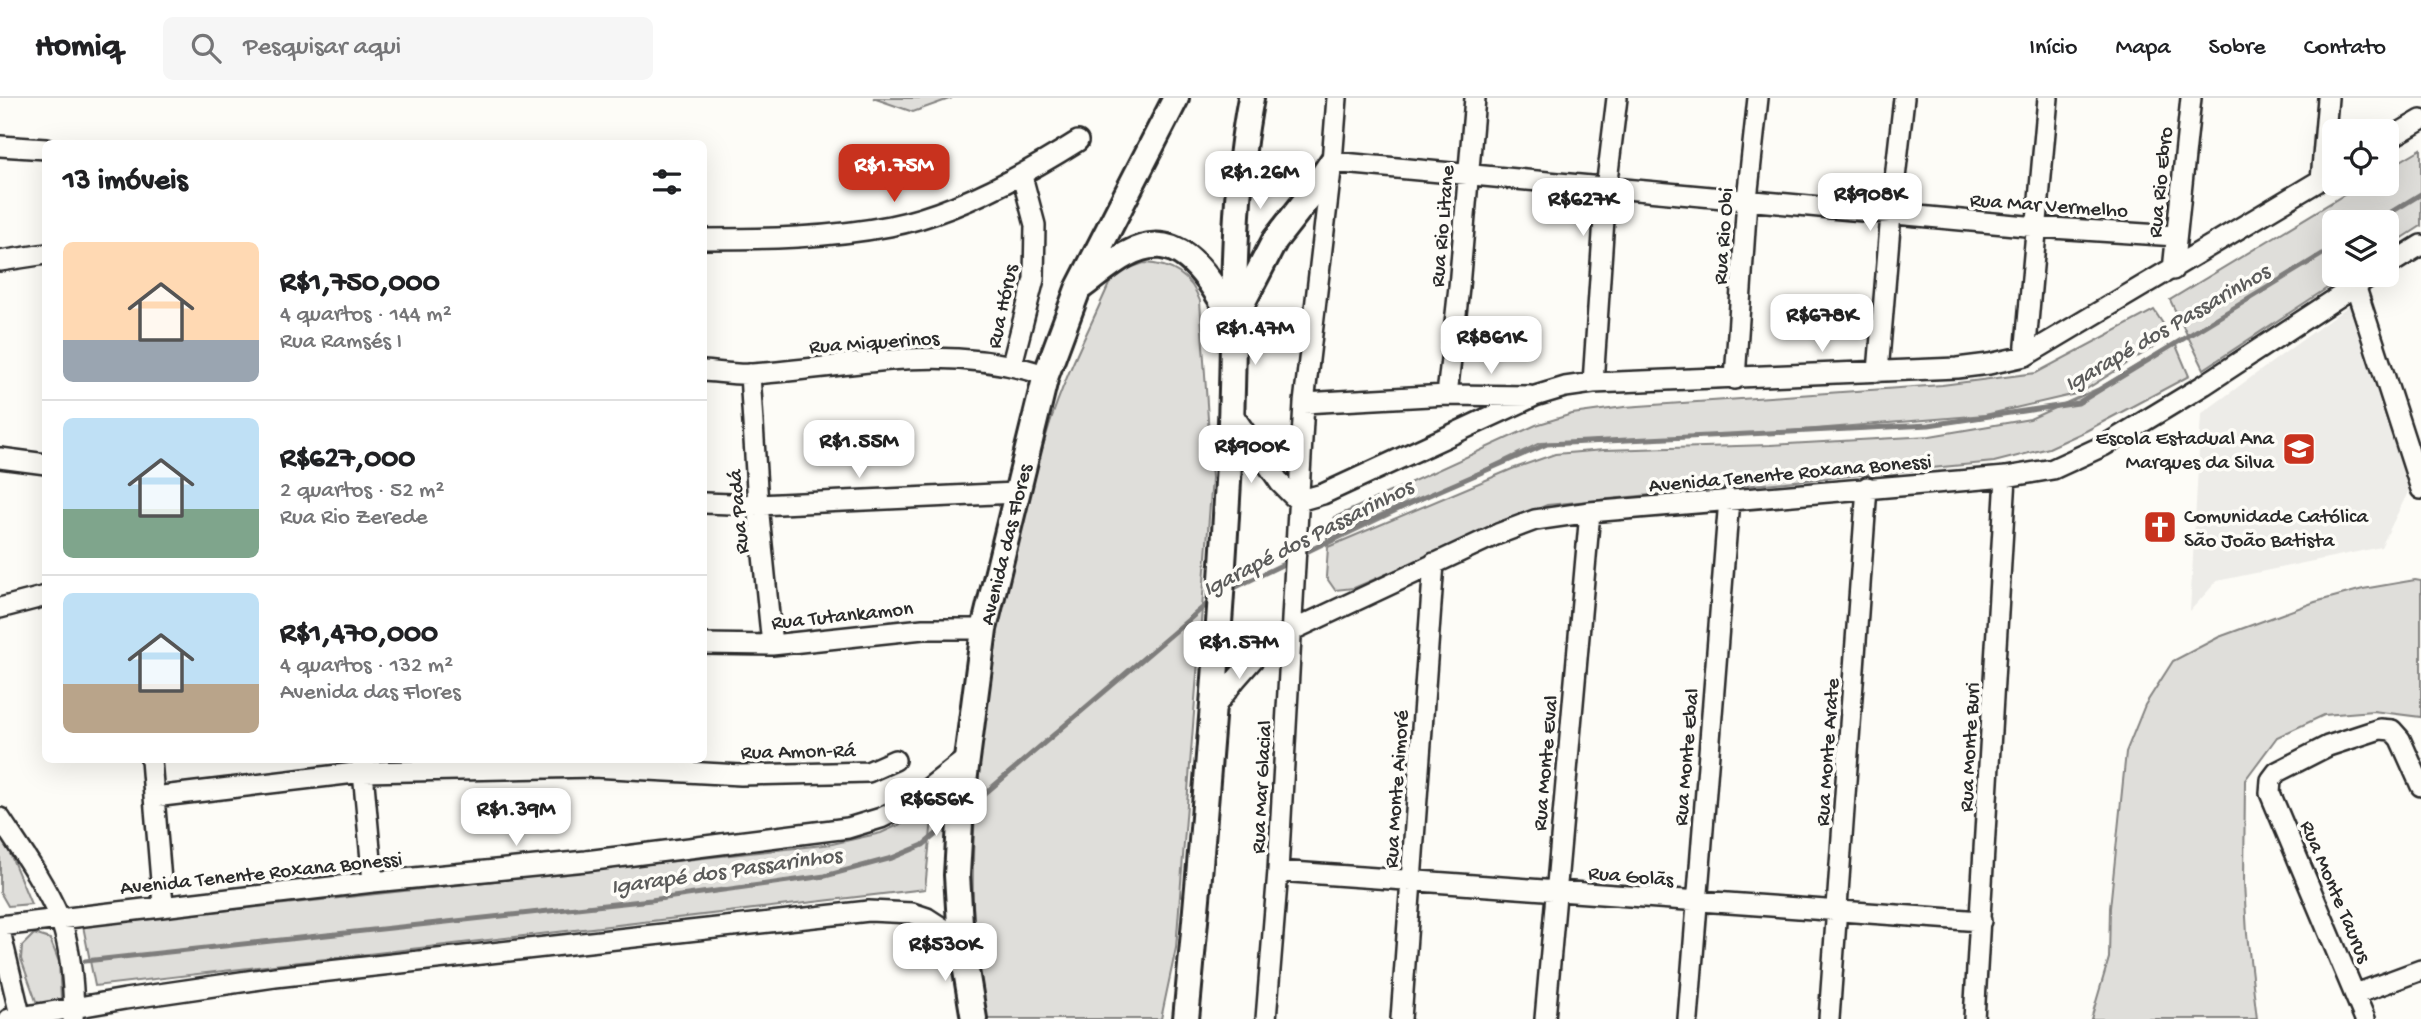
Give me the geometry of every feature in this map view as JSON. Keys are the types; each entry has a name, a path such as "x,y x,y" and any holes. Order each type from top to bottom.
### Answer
{"main road":[{"name":"Avenida das Flores","path":"974,1019 961,940 957,875 961,805 984,629 1046,375 1078,289 1176,98"},
{"path":"1185,1019 1214,708 1231,414 1238,193 1251,98"},
{"path":"1234,320 1275,240 1332,162"},
{"path":"1078,289 1127,254 1144,248 1167,247 1190,257 1206,276 1234,320"}],"street":[{"name":"Rua Mar Glacial","path":"1266,1019 1278,871 1304,403 1337,98"},
{"name":"Rua Rio Litane","path":"1447,395 1460,287 1475,98"},
{"path":"1593,383 1606,189 1617,98"},
{"name":"Rua Rio Obi","path":"1735,379 1747,199 1758,98"},
{"path":"1878,372 1904,98"},
{"path":"2025,356 2048,98"},
{"name":"Rua Rio Ebro","path":"2173,270 2191,98"},
{"path":"2328,98 2328,119"},
{"path":"2399,133 2421,120"},
{"path":"707,239 777,239 891,226 932,214 1021,176 1078,141"},
{"path":"0,146 42,149"},
{"name":"Rua Mar Vermelho","path":"1332,162 2037,228 2176,236"},
{"name":"Rua Hórus","path":"1012,364 1034,279 1035,225 1021,176"},
{"path":"1231,414 1280,483 1298,501 1323,494 1535,396 1565,387 1593,383 1735,379 1957,368 1989,364 2025,356 2322,180"},
{"path":"2399,259 2421,245"},
{"path":"0,261 42,255"},
{"name":"Avenida Tenente Roxana Bonessi","path":"1214,708 1236,678 1264,648 1291,631 1497,534 1535,520 1729,499 2006,477 2053,469 2105,445 2204,385 2353,287"},
{"path":"2366,287 2421,489"},
{"name":"Rua Miquerinos","path":"707,371 750,374 932,357 1012,364 1046,375"},
{"name":"Rua Padá","path":"750,374 758,505 772,645"},
{"path":"1304,403 1447,395 1535,396"},
{"path":"0,458 42,463"},
{"name":"Rua Monte Buri","path":"1974,1019 2006,477"},
{"name":"Rua Monte Arate","path":"1829,1019 1867,487"},
{"path":"707,503 758,505 1016,493"},
{"name":"Rua Monte Ebal","path":"1688,1019 1729,499"},
{"name":"Rua Monte Eval","path":"1545,1019 1590,512"},
{"name":"Rua Monte Aimoré","path":"1401,1019 1434,563"},
{"path":"0,608 42,597"},
{"name":"Rua Tutankamon","path":"707,644 772,645 923,629 984,629"},
{"name":"Rua Monte Taurus","path":"2365,1019 2270,793 2271,780 2277,772 2328,746 2380,729 2392,730 2400,739 2421,786"},
{"name":"Avenida Tenente Roxana Bonessi","path":"0,929 60,918 163,905 586,861 848,828 881,818 907,804 967,758"},
{"name":"Rua Amon-Rá","path":"154,797 362,766 593,767 741,775 868,772 895,760"},
{"path":"151,763 163,905"},
{"path":"362,766 373,882"},
{"path":"0,818 60,918 71,966 74,1014"},
{"name":"Rua Golãs","path":"1278,871 1981,922"},
{"path":"0,929 17,1018 74,1014 125,999 275,977 869,911 912,913 927,918 961,940"},
{"path":"2356,994 2421,970"}],"shaded area":[{"path":"873,98 952,98 913,112"},
{"path":"2421,149 2421,226 2399,240 2399,210 2322,210 2322,287 2329,287 2204,369 2170,300 2342,196 2399,196 2399,162"},
{"path":"1144,263 1163,266 1179,273 1191,285 1200,301 1212,478 1176,948 1161,1019 983,1019 974,932 973,844 983,723 1004,600 1032,482 1069,372 1109,284 1124,270"},
{"name":"Escola Estadual Ana Marques da Silva","path":"2350,305 2412,484 2381,547 2217,581 2190,611 2201,414"},
{"path":"2154,310 2171,336 2080,393 1985,415 1756,434 1540,443 1327,545 1327,529 1335,517 1536,425 1572,414 1624,407 1942,385 2036,373"},
{"path":"2175,343 2189,376 2049,448 1994,462 1547,505 1354,588 1335,590 1326,577 1328,547 1512,469 1555,454 1930,436 2030,419 2097,389"},
{"path":"2421,581 2421,717 2373,711 2324,715 2277,737 2245,780 2244,883 2257,1019 2091,1019 2109,958 2110,908 2126,752 2145,705 2173,661 2219,637 2315,602 2363,589"},
{"path":"933,809 925,889 95,986 83,926 832,844 881,833"},
{"path":"0,831 31,904 8,906 0,892"},
{"path":"34,934 50,939 59,962 61,998 57,1002 41,1004 36,1001 21,959 22,946"}],"waterway":[{"name":"Igarapé dos Passarinhos","path":"2395,210 2421,194"},
{"name":"Igarapé dos Passarinhos","path":"1300,555 1376,518 1547,444 1929,425 2078,403 2322,254"},
{"name":"Igarapé dos Passarinhos","path":"1228,591 1292,560"},
{"name":"Igarapé dos Passarinhos","path":"968,808 1213,599"},
{"name":"Igarapé dos Passarinhos","path":"85,961 651,900 825,876 892,858 923,845 952,821"}],"place":[{"name":"Escola Estadual Ana Marques da Silva","path":"2299,449"},
{"name":"Comunidade Católica São João Batista","path":"2160,527"}]}
